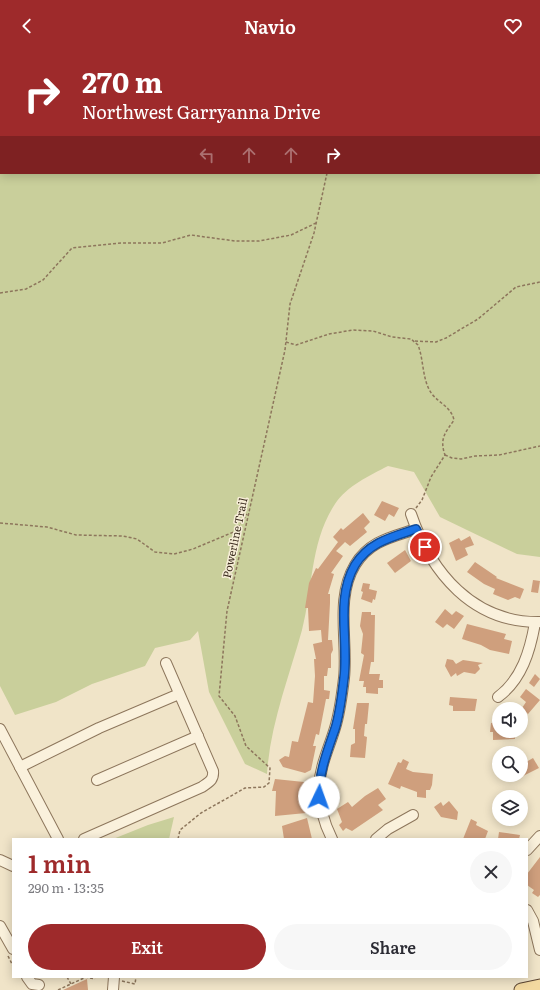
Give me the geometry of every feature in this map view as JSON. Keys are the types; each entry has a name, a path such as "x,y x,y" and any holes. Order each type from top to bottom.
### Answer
{"main road":[{"path":"520,990 540,986"}],"street":[{"path":"411,514 416,529 429,555 444,578 464,597 494,614 537,622 523,665 509,688 498,697"},
{"path":"332,838 323,817 319,786 323,763 335,728 340,707 344,678 346,587 356,564 370,547 387,538 416,529"},
{"path":"86,838 202,787 211,781 214,776 166,663"},
{"path":"20,767 99,728 179,694"},
{"path":"0,728 57,838"},
{"path":"96,780 198,736"},
{"path":"377,838 388,829 413,815"},
{"path":"528,849 540,836"},
{"path":"530,921 540,950"},
{"path":"0,926 12,946"},
{"path":"28,978 32,984 39,985"},
{"path":"113,990 114,978"}],"path":[{"name":"Powerline Trail","path":"178,838 180,830 201,813 245,788 264,787 269,783 270,768 246,746 235,716 218,696 227,611 286,342 290,304 316,222 327,174"},
{"path":"0,293 26,289 43,280 72,248 121,242 162,243 192,235 235,241 259,241 291,235 316,222"},
{"path":"286,342 296,345 329,334 353,330 373,331 415,341 436,342 446,338 478,319 516,287 540,282"},
{"path":"415,341 421,353 427,383 431,393 453,413 454,420 447,427 443,438 442,448 445,455 452,458 461,459 475,456 499,455 540,446"},
{"path":"411,514 422,500 431,477 445,455"},
{"path":"0,523 47,528 76,535 123,536 137,539 155,552 174,554 193,549 236,531 245,519 249,510"},
{"path":"68,978 71,984"},
{"path":"58,990 84,978"},
{"path":"90,978 95,979"},
{"path":"114,978 135,984 136,978"}],"green space":[{"path":"0,174 540,174 540,557 517,554 440,517 414,472 388,466 352,486 335,504 327,519 316,549 306,614 276,719 267,774 245,764 209,692 198,631 190,640 155,648 145,666 92,684 56,702 15,715 0,686"},
{"path":"174,817 169,838 116,838 148,825"}],"building":[{"path":"382,501 399,508 394,517 389,514 385,521 374,515"},
{"path":"363,513 370,522 364,528 367,532 350,546 345,542 336,551 343,556 331,573 334,574 328,594 330,594 330,603 328,640 332,640 333,650 331,654 331,668 328,668 327,676 324,676 324,690 330,691 329,699 326,699 319,735 316,734 313,746 316,746 311,770 305,773 283,767 279,760 285,756 289,757 292,741 298,742 308,702 313,703 315,676 314,659 316,659 313,644 322,642 321,630 309,631 308,608 305,608 309,583 316,568 318,569 338,542 333,537 341,528 343,530"},
{"path":"470,536 474,545 465,548 468,555 456,561 449,543 459,538 461,541"},
{"path":"405,550 411,561 395,573 387,563"},
{"path":"475,562 497,577 496,578 524,589 520,599 515,597 508,600 493,594 495,589 484,584 467,572"},
{"path":"533,580 540,581 538,593 531,592"},
{"path":"363,583 370,584 369,589 377,591 375,600 373,599 372,603 361,599"},
{"path":"445,609 452,615 456,611 464,616 454,629 447,624 443,628 435,622"},
{"path":"362,612 371,612 371,615 375,615 374,662 371,662 369,674 380,674 379,680 383,680 383,688 378,688 378,694 366,693 366,687 363,687 364,681 359,681 364,655 361,653 363,634 360,626"},
{"path":"467,624 506,634 504,639 512,641 509,654 490,650 481,645 462,639"},
{"path":"447,659 453,660 456,664 463,660 483,663 478,665 480,669 475,674 464,672 457,676 456,673 451,677 445,666"},
{"path":"535,674 540,679 534,687 529,683"},
{"path":"526,689 540,700 528,714 528,702 520,697"},
{"path":"450,697 477,699 475,711 453,711 453,706 449,705"},
{"path":"357,703 369,703 364,736 367,737 365,758 350,757 351,745 355,743 355,729 353,729"},
{"path":"491,723 492,732 490,732"},
{"path":"493,738 515,739 493,740"},
{"path":"533,758 539,768 528,774 528,761"},
{"path":"403,759 409,762 406,769 413,772 433,774 430,790 426,790 426,798 417,797 417,792 401,786 400,789 388,784 398,762 401,763"},
{"path":"275,779 304,782 301,800 304,800 306,813 275,816 276,791 272,791"},
{"path":"378,788 386,799 378,805 383,810 352,831 346,828 343,831 339,825 342,822 337,809 348,802 352,807 365,796"},
{"path":"449,801 458,812 457,820 441,817 434,807 441,802 443,806"},
{"path":"307,818 312,838 284,838 282,826"},
{"path":"471,819 477,822 476,825 488,831 485,838 463,838"},
{"path":"499,832 520,835 519,838 498,838"},
{"path":"540,857 540,895 538,897 532,893 534,890 528,886 528,873"},
{"path":"87,979 88,990 63,990"}],"route":[{"path":"319,797 319,786 323,763 335,728 340,707 346,660 344,596 350,574 361,556 370,547 387,538 416,529 425,547"}]}
